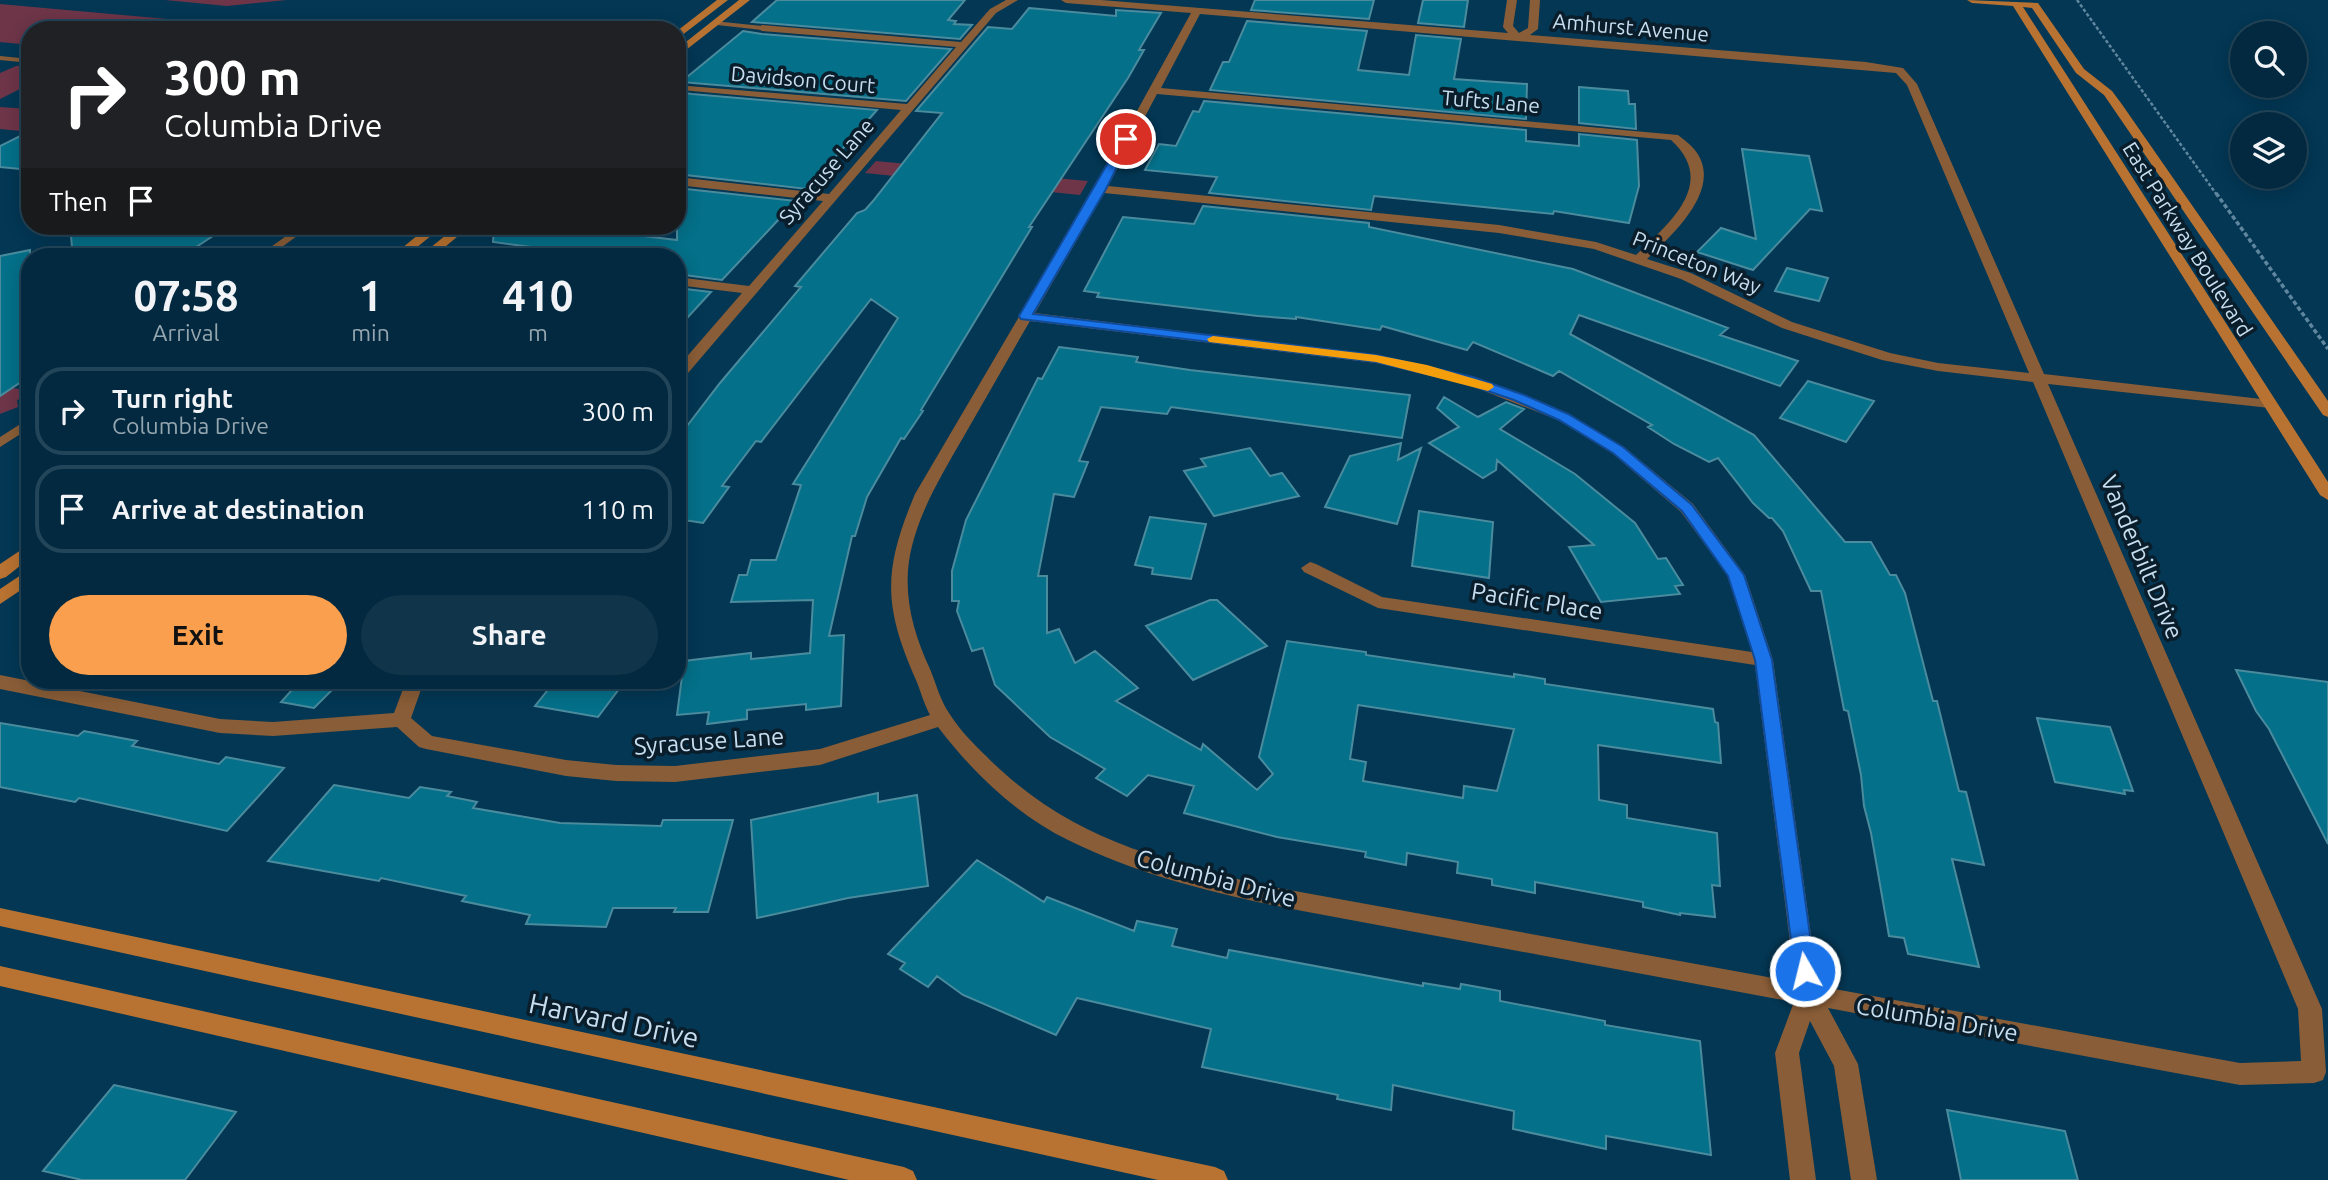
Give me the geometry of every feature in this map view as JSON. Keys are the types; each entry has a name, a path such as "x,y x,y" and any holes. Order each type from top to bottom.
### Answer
{"street":[{"path":"686,29 723,0"},
{"path":"686,47 746,0"},
{"name":"Syracuse Lane","path":"686,367 993,10 1013,0"},
{"name":"Amhurst Avenue","path":"1066,0 1899,70"},
{"path":"1512,0 1508,27 1518,37 1533,29 1535,0"},
{"path":"1972,0 2016,4"},
{"name":"East Parkway Boulevard","path":"2016,4 2035,5 2080,71 2108,93 2117,104 2328,412"},
{"name":"East Parkway Boulevard","path":"2016,4 2328,495"},
{"name":"Columbia Drive","path":"1197,11 1100,189 923,494 910,525 900,564 899,599 903,629 942,719 995,776 1051,821 1118,852 1178,872 1262,894 2240,1074 2314,1072"},
{"path":"762,28 964,45"},
{"name":"Vanderbilt Drive","path":"1899,70 1912,84 2310,1009 2314,1072"},
{"name":"Davidson Court","path":"692,88 910,108"},
{"name":"Tufts Lane","path":"1152,90 1674,137 1685,145 1698,169 1695,194 1674,227 1639,258"},
{"path":"686,182 832,198"},
{"name":"Princeton Way","path":"1100,189 1499,229 1595,246 1639,258 1686,276 1787,325 1851,347 1938,367 2270,404"},
{"path":"409,248 425,235"},
{"path":"436,248 452,235"},
{"path":"686,282 752,290"},
{"path":"1025,316 1376,359 1468,380 1563,417 1618,450 1687,508 1736,575 1764,660 1808,995 1846,1064 1864,1180"},
{"path":"0,573 21,556"},
{"name":"Pacific Place","path":"1310,568 1378,602 1764,660"},
{"path":"0,598 21,582"},
{"path":"0,682 21,686"},
{"path":"35,689 220,726 274,729 401,720 412,689"},
{"name":"Syracuse Lane","path":"401,720 426,742 566,768 616,774 675,774 820,757 942,719"},
{"name":"Harvard Drive","path":"0,917 1215,1180"},
{"path":"0,976 904,1180"},
{"path":"1803,1180 1787,1053 1808,995"}],"lane":[{"path":"717,23 762,28"},
{"path":"0,58 21,60"},
{"path":"686,87 692,88"},
{"path":"275,248 293,235"},
{"path":"0,443 21,428"}],"path":[{"path":"2077,0 2328,349"}],"shaded area":[{"path":"165,0 287,0 227,6"},
{"path":"0,4 189,21 21,21 21,44 0,42"},
{"path":"21,66 21,88 0,99 0,73"},
{"path":"0,107 21,108 21,131 0,129"},
{"path":"876,161 1088,181 1080,195 865,173"},
{"path":"13,388 21,389 21,399 17,400 18,407 0,414 0,396"}],"building":[{"path":"777,0 965,0 948,20 956,21 954,24 972,25 960,39 752,22"},
{"path":"1255,0 1374,0 1369,19 1251,10"},
{"path":"1423,0 1468,0 1464,27 1418,23"},
{"path":"1029,8 1116,16 1116,10 1161,13 1139,50 1144,50 1128,78 1029,227 1032,227 921,410 923,411 904,439 901,438 867,497 855,536 852,536 829,636 844,635 841,706 806,710 806,704 747,710 747,719 707,724 709,712 677,715 680,689 686,689 686,661 751,653 751,659 810,653 813,600 731,602 739,575 747,575 751,560 776,560 801,485 793,484 898,318 871,299 761,442 756,441 722,486 729,487 703,523 686,520 686,427 801,287 795,286 857,213 865,210 873,201 942,113 916,111 988,27 1012,29"},
{"path":"1247,21 1367,31 1358,70 1409,75 1416,35 1461,39 1454,79 1527,84 1526,119 1210,90 1223,62 1229,62"},
{"path":"743,31 951,49 906,101 686,82 686,78"},
{"path":"1579,87 1628,91 1629,104 1635,104 1636,129 1579,123"},
{"path":"686,93 877,110 807,189 686,175"},
{"path":"1204,101 1526,130 1526,141 1579,146 1579,134 1637,140 1639,186 1629,223 1554,211 1553,214 1374,196 1371,210 1209,193 1217,177 1145,170 1159,144 1176,146 1193,111 1199,112"},
{"path":"21,136 21,169 0,167 0,146"},
{"path":"1742,149 1809,156 1822,211 1810,209 1753,270 1697,252 1721,228 1756,239"},
{"path":"686,189 796,201 722,280 686,275 686,248 540,248 493,242 493,235 636,235 677,240 677,235 686,235"},
{"path":"1203,206 1369,223 1369,227 1573,269 1728,328 1720,335 1798,361 1780,386 1579,315 1570,334 1754,435 1845,542 1871,542 1890,575 1896,575 1905,593 1933,701 1937,701 1959,791 1966,792 1984,865 1952,859 1979,967 1908,954 1904,938 1889,936 1864,806 1861,775 1848,711 1844,710 1821,591 1811,591 1783,531 1753,503 1718,458 1709,462 1674,444 1648,427 1652,425 1559,371 1553,376 1473,342 1467,350 1382,326 1380,330 1296,317 1258,316 1097,297 1099,293 1084,291 1123,217 1194,224"},
{"path":"71,235 214,235 195,248 72,248"},
{"path":"21,252 21,382 0,396 0,256"},
{"path":"1787,268 1828,278 1819,301 1775,291"},
{"path":"686,289 711,292 686,319"},
{"path":"1059,347 1138,357 1136,362 1190,370 1410,395 1402,438 1171,407 1167,414 1101,407 1079,461 1088,462 1074,497 1054,494 1038,576 1047,576 1047,633 1059,629 1075,663 1095,651 1138,688 1116,701 1201,750 1203,744 1257,790 1273,774 1259,757 1287,641 1514,677 1514,674 1545,679 1545,684 1713,709 1715,722 1718,723 1721,763 1598,745 1599,800 1627,805 1627,818 1717,833 1720,886 1712,885 1715,917 1680,915 1643,907 1643,902 1535,882 1535,893 1492,885 1492,879 1457,873 1458,862 1407,853 1406,865 1365,857 1366,852 1277,837 1184,813 1194,786 1148,775 1127,796 1096,778 1105,769 1050,737 995,685 983,648 972,651 957,611 959,601 952,601 952,571 966,520 1038,378 1042,379","holes":["1358,705 1514,729 1497,791 1464,786 1463,798 1363,781 1366,762 1350,759"]},
{"path":"1808,381 1874,401 1846,442 1780,418"},
{"path":"1444,397 1478,417 1506,402 1524,409 1500,429 1575,474 1635,523 1658,559 1666,558 1683,585 1675,586 1680,594 1601,602 1569,547 1594,545 1497,460 1496,470 1483,478 1429,443 1459,427 1437,408"},
{"path":"1401,443 1398,460 1421,448 1397,524 1325,507 1350,456"},
{"path":"1250,448 1270,476 1282,473 1299,496 1214,516 1184,471 1206,466 1201,459"},
{"path":"1419,511 1493,522 1489,578 1412,566"},
{"path":"1150,517 1206,524 1191,579 1152,574 1153,568 1135,565"},
{"path":"1210,600 1217,600 1267,646 1193,680 1146,626"},
{"path":"2236,670 2328,682 2328,844 2269,729 2256,711"},
{"path":"293,689 333,689 314,708 281,702"},
{"path":"549,689 619,689 598,717 535,706"},
{"path":"2037,718 2110,727 2133,791 2124,790 2125,794 2055,782"},
{"path":"0,723 78,736 84,731 137,741 132,746 219,764 226,757 284,768 227,831 79,798 75,802 0,787"},
{"path":"334,785 409,798 420,787 451,792 447,796 477,802 473,808 560,823 661,826 663,820 733,820 708,912 674,912 676,908 613,908 606,927 526,924 530,915 462,901 466,896 381,878 379,881 268,861"},
{"path":"878,793 878,802 917,795 928,886 848,898 757,918 751,820"},
{"path":"977,860 1044,902 1047,897 1134,931 1137,921 1177,929 1172,946 1227,958 1229,950 1423,986 1423,983 1460,989 1461,984 1500,991 1500,1001 1605,1021 1605,1025 1700,1041 1711,1155 1606,1136 1606,1149 1513,1129 1514,1111 1393,1085 1391,1110 1337,1099 1338,1095 1202,1067 1211,1029 1077,998 1056,1035 963,995 937,976 928,987 900,969 905,963 888,954"},
{"path":"114,1085 236,1112 185,1180 82,1180 43,1171"},
{"path":"1947,1110 2065,1131 2078,1180 1961,1180"}],"slow traffic":[{"path":"1213,339 1376,359 1422,368 1488,387"}],"route":[{"path":"1126,139 1100,189 1025,316 1376,359 1468,380 1563,417 1618,450 1687,508 1736,575 1764,660 1805,971"}]}
